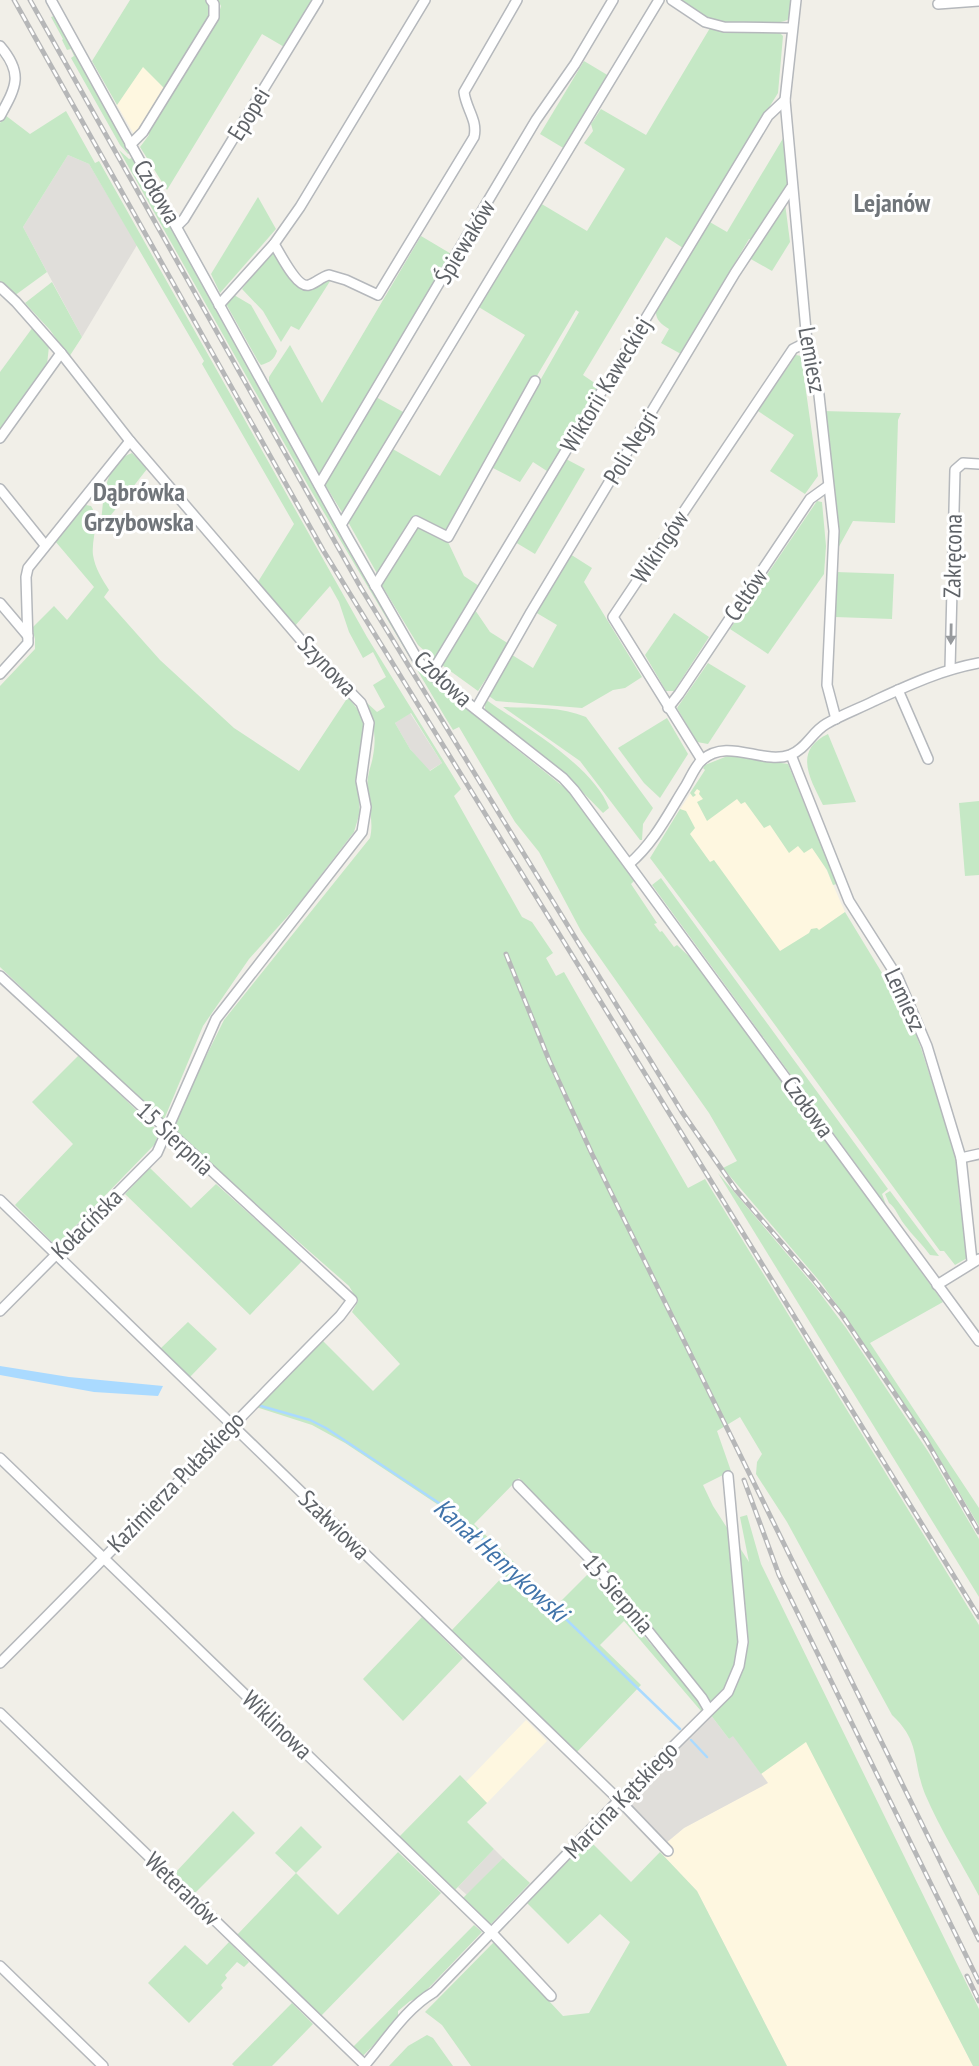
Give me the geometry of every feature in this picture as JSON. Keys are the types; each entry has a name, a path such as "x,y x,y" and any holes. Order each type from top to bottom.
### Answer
{"street":[{"name":"Czołowa","path":"51,0 412,653 431,674 568,783 979,1341"},
{"path":"130,145 143,132 214,17 214,4 211,0"},
{"name":"Epopei","path":"177,226 184,219 318,0"},
{"path":"219,305 274,244 300,207 425,0"},
{"path":"274,244 297,281 303,285 309,285 329,275 378,295 474,137 475,121 464,92 517,0"},
{"name":"Śpiewaków","path":"319,485 543,109 575,64 613,0"},
{"path":"341,525 659,0"},
{"path":"672,0 705,22 724,27 791,29"},
{"name":"Lemiesz","path":"796,0 785,100 807,342 819,395 834,531 827,685 836,719"},
{"path":"938,4 979,1"},
{"path":"0,46 14,66 16,76 13,92 0,116"},
{"name":"Wiktorii Kaweckiej","path":"431,674 768,116 785,100"},
{"name":"Poli Negri","path":"476,709 531,612 728,285 791,188"},
{"name":"Szynowa","path":"0,288 61,352 130,441 313,654 361,703 369,723 361,781 366,807 362,832 216,1019 166,1131"},
{"name":"Wikingów","path":"702,760 613,617 793,349 807,342"},
{"path":"0,438 61,352"},
{"path":"375,586 416,521 448,537 535,381"},
{"path":"0,674 28,643 28,568 130,441"},
{"name":"Zakręcona","path":"950,668 955,470 963,463 979,464"},
{"name":"Celtów","path":"668,708 810,499 828,486"},
{"path":"0,489 45,545"},
{"path":"0,603 28,636"},
{"path":"629,864 649,845 702,760 727,750 775,757 791,755 817,731 836,719 950,668 979,663"},
{"path":"898,691 928,759"},
{"name":"Lemiesz","path":"791,755 849,901 898,978 927,1046 961,1158 976,1260"},
{"name":"15 Sierpnia","path":"0,976 352,1300"},
{"name":"Kołacińska","path":"0,1311 157,1153 166,1131"},
{"path":"961,1158 979,1154"},
{"name":"Szałwiowa","path":"0,1200 619,1800 668,1851"},
{"path":"937,1284 976,1260"},
{"name":"Kazimierza Pułaskiego","path":"0,1663 231,1424 340,1316 352,1300"},
{"name":"Wiklinowa","path":"0,1458 492,1933 551,1996"},
{"name":"Marcina Kątskiego","path":"365,2066 411,2011 434,1992 619,1800 728,1692 739,1666 743,1642 728,1476"},
{"name":"15 Sierpnia","path":"518,1485 593,1562 709,1710"},
{"name":"Weteranów","path":"0,1713 365,2066"},
{"path":"0,1966 103,2066"}],"shaded area":[{"path":"143,66 165,89 135,136 117,105"},
{"path":"68,155 89,164 137,245 82,337 23,227"},
{"path":"410,713 442,763 429,771 410,749 395,723"},
{"path":"707,768 815,844 845,912 781,958 689,834 679,811"},
{"path":"710,1714 729,1739 733,1735 768,1783 684,1828 666,1843 634,1813 630,1798"},
{"path":"526,1720 547,1741 487,1803 466,1782"},
{"path":"806,1741 973,2066 787,2066 697,1891 660,1852 666,1843 684,1828 767,1783 761,1774"},
{"path":"494,1849 503,1858 467,1895 458,1887"}],"green space":[{"path":"130,0 207,0 211,6 211,14 165,89 143,67 117,105 92,61"},
{"path":"218,0 315,0 286,48 262,34 167,190 140,147 149,135 147,127 218,16 221,6"},
{"path":"678,0 792,0 789,19 772,24 748,25 706,18"},
{"path":"54,16 130,153 120,145 71,58 74,56 62,40 51,17"},
{"path":"710,28 778,31 783,36 778,93 683,248 666,237 583,375 602,388 550,473 533,462 520,482 491,467 579,312 576,310 446,529 416,516 379,577 347,520 391,448 440,476 525,335 477,306 540,203 587,231 625,169 584,143 593,131 591,124 601,109 646,135"},
{"path":"584,61 609,76 565,149 540,134"},
{"path":"66,111 95,163 99,161 367,637 461,789 454,796 522,917 532,922 553,953 546,958 556,976 564,972 688,1188 705,1179 979,1625 979,1896 925,1794 908,1734 892,1715 787,1522 756,1474 757,1462 762,1454 740,1417 717,1431 731,1471 703,1485 713,1506 749,1562 740,1517 747,1515 761,1564 979,2009 979,2066 973,2066 806,1742 761,1774 733,1736 729,1739 710,1714 716,1709 598,1563 519,1478 474,1524 516,1564 510,1569 469,1528 446,1510 345,1443 312,1425 256,1407 323,1341 373,1391 400,1364 352,1312 358,1301 349,1286 179,1137 173,1123 224,1020 370,838 367,785 373,759 374,735 366,702 377,712 385,707 373,685 386,677 373,652 363,658 330,586 294,627 256,585 294,524 202,364 204,361 89,164 68,155 23,227 47,272 14,296 0,284 0,123 5,115 30,134","holes":["411,713 442,763 430,771 410,749 395,723"]},
{"path":"785,135 788,185 755,240 749,239 681,354 661,343 669,329 659,321 656,309 708,221 727,232"},
{"path":"119,150 129,159 132,158 417,669 571,793 634,881 631,884 657,923 654,924 674,947 677,945 695,962 943,1302 870,1343 979,1508 979,1526 930,1443 822,1284 723,1168 737,1161 709,1113 581,931 539,852 515,822 459,727 453,730 445,717 310,489"},
{"path":"258,197 276,229 220,293 211,274"},
{"path":"785,203 790,242 772,271 749,258"},
{"path":"421,236 453,255 319,474 269,384 269,377 290,345 322,403"},
{"path":"273,252 287,275 298,285 309,287 332,278 299,330 291,326 281,342 263,311 242,289"},
{"path":"52,282 82,337 69,357 50,330 25,303"},
{"path":"234,295 251,305 277,351 269,362 261,365 258,361 225,302"},
{"path":"33,327 49,346 47,365 0,431 0,372"},
{"path":"796,355 801,356 818,476 805,494 770,471 794,435 758,411"},
{"path":"376,397 405,413 343,514 324,483"},
{"path":"822,411 901,413 898,420 895,523 853,521 836,552 835,489"},
{"path":"132,453 147,469 100,529 106,485 110,475 122,458"},
{"path":"566,459 585,469 535,554 515,542"},
{"path":"817,501 822,502 826,546 824,574 768,654 730,629"},
{"path":"86,505 91,506 94,512 96,524 93,555 97,569 109,590 104,597 160,660 234,728 299,771 348,697 365,719 357,782 360,812 354,832 297,906 249,959 203,1026 163,1122 0,967 0,686 35,649 32,628 54,606 67,620 94,587 55,541"},
{"path":"415,527 421,527 448,542 464,576 482,588 436,661 418,645 381,584"},
{"path":"570,554 592,568 584,582 642,677 582,708 496,701 486,694 509,653 533,668 557,625 535,612"},
{"path":"836,572 894,574 892,619 835,617"},
{"path":"475,610 490,632 509,644 478,691 442,665"},
{"path":"674,613 709,637 674,691 666,691 645,655"},
{"path":"708,663 746,686 708,744 697,742 677,708"},
{"path":"485,699 573,762 601,792 609,808 603,813 567,776 485,710"},
{"path":"503,707 555,709 586,717 653,808 643,824 642,840 580,761"},
{"path":"667,718 688,754 660,798 644,783 618,748"},
{"path":"828,734 856,802 823,805 814,786 807,757 817,741"},
{"path":"730,755 788,764 837,884 833,885 827,870 812,848 804,853 798,846 789,853 770,825 764,828 745,802 741,804 737,799 707,821 697,802 703,799 700,791 697,789 693,797 690,793 705,770 705,765"},
{"path":"979,801 979,875 965,876 959,803"},
{"path":"680,809 686,811 695,828 690,834 710,862 714,860 780,951 809,933 811,929 819,930 845,912 910,1019 921,1048 957,1161 959,1198 969,1257 955,1265 944,1251 940,1251 650,858"},
{"path":"661,878 888,1189 882,1194 886,1205 652,885"},
{"path":"79,1055 158,1131 156,1143 56,1246 15,1205 73,1144 32,1102"},
{"path":"150,1168 191,1208 216,1184 302,1261 250,1315 125,1194"},
{"path":"718,1173 816,1288 846,1328 929,1453 979,1539 979,1597"},
{"path":"890,1191 939,1256 930,1255 904,1224 885,1194"},
{"path":"188,1322 217,1349 189,1378 160,1349"},
{"path":"510,1569 551,1611 590,1572 704,1707 701,1711 624,1621 600,1645 641,1685 576,1753 451,1631"},
{"path":"422,1617 463,1658 403,1721 363,1679"},
{"path":"460,1775 487,1803 467,1822 494,1849 455,1890 399,1837"},
{"path":"233,1811 255,1833 194,1894 175,1873"},
{"path":"301,1826 322,1847 296,1873 275,1853"},
{"path":"589,1840 631,1882 660,1852 697,1891 787,2066 471,2066 442,2025 425,2012 494,1942 563,2016 589,2013 630,1942 600,1914 568,1944 527,1903"},
{"path":"398,1852 441,1893 320,2017 237,1935 296,1873 338,1915"},
{"path":"503,1858 530,1883 490,1925 463,1898"},
{"path":"474,1925 482,1932 419,1998 410,2001 398,2011 398,2019 362,2057 353,2047"},
{"path":"229,1942 249,1962 244,1967 237,1962 225,1975 227,1978 221,1985 223,1988 189,2023 148,1983 185,1945 207,1965"},
{"path":"292,2003 313,2024 272,2066 234,2066 232,2064"},
{"path":"427,2035 433,2038 453,2066 389,2066 408,2046"}],"water":[{"path":"0,1366 69,1377 163,1386 158,1396 94,1392 0,1375"}],"waterway":[{"name":"Kanał Henrykowski","path":"261,1406 310,1420 326,1428 460,1517 680,1729"},
{"name":"Kanał Henrykowski","path":"691,1740 707,1757"}],"railway":[{"path":"14,0 323,550 979,1617"},
{"path":"30,0 361,588 682,1112 736,1190 842,1315 926,1440 979,1532"},
{"path":"506,954 549,1060 592,1154 979,1940"},
{"path":"744,1480 779,1575 979,1982"},
{"path":"967,1976 979,2001"}],"district":[{"name":"Lejanów","path":"892,203"},
{"name":"Dąbrówka Grzybowska","path":"139,507"}]}
